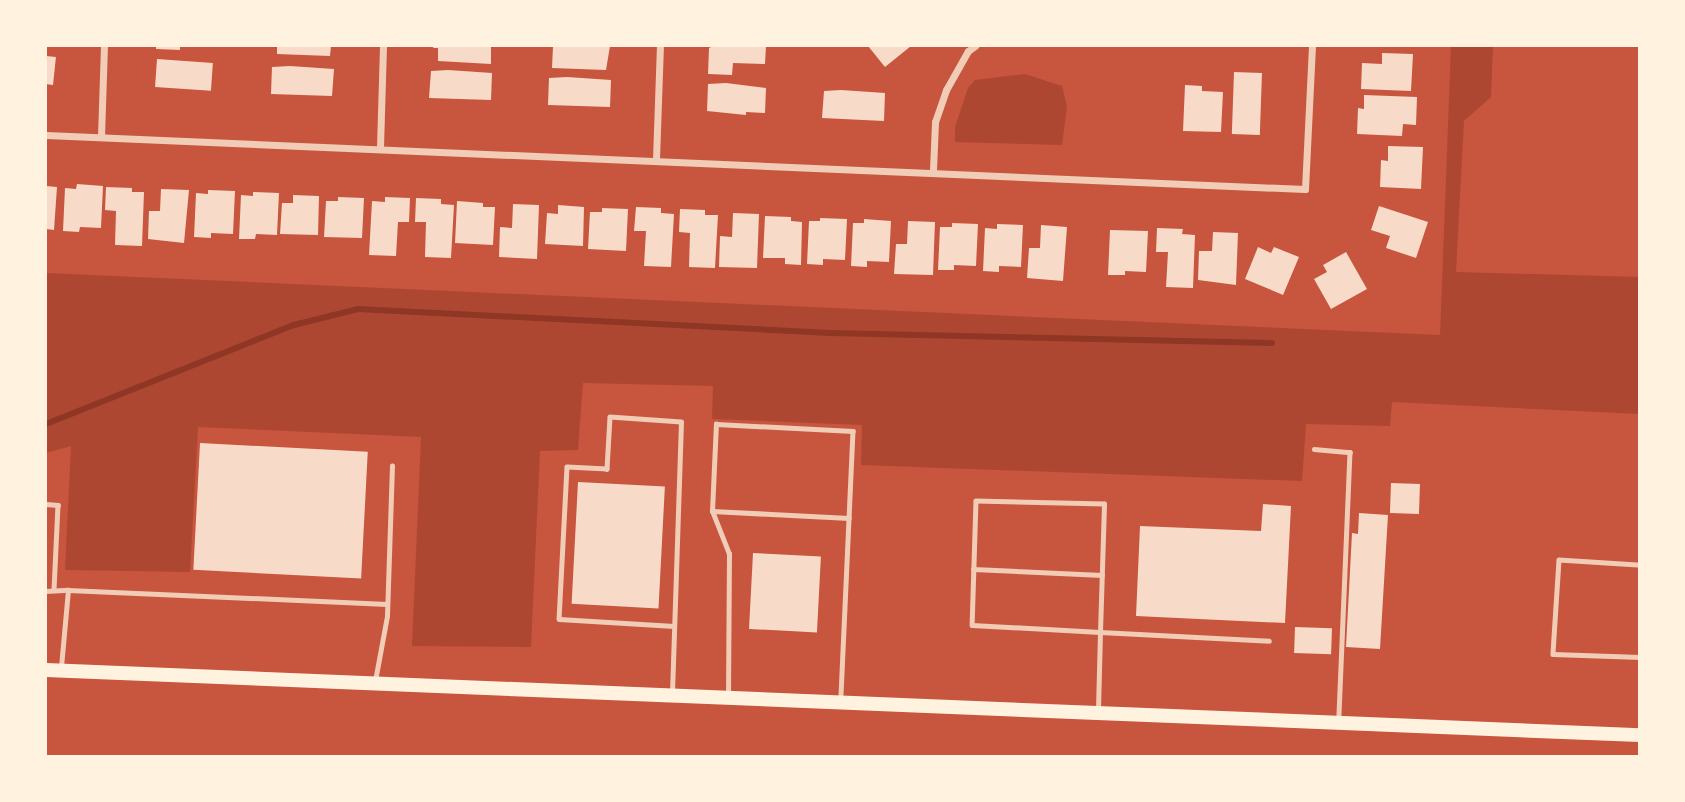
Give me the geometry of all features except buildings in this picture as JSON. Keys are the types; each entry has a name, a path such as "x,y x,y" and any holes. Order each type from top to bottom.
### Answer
{"main road":[{"path":"53,671 1640,735"}],"street":[{"path":"101,136 104,46"},
{"path":"380,147 383,46"},
{"path":"656,159 660,46"},
{"path":"933,170 935,122 946,90 968,51 975,46"},
{"path":"46,135 933,170 1305,188 1312,46"}],"lane":[{"path":"671,696 674,626 681,422 610,417 607,469 567,467 559,620 674,626"},
{"path":"728,698 729,554 712,511 716,424 853,431 841,703"},
{"path":"1314,449 1350,452 1339,723"},
{"path":"374,683 387,604 392,466"},
{"path":"1098,713 1100,632 1104,504 976,500 972,625 1100,632 1269,640"},
{"path":"46,504 58,505 54,590"},
{"path":"712,511 849,518"},
{"path":"1637,565 1559,560 1553,654 1640,657"},
{"path":"974,569 1102,575"},
{"path":"53,671 68,590"},
{"path":"46,591 387,604"}],"shaded area":[{"path":"1451,46 1493,46 1491,97 1464,121 1456,272 1639,277 1639,414 1392,402 1390,426 1306,424 1302,481 861,465 862,425 712,419 713,386 583,383 578,450 540,451 531,647 412,646 421,437 198,427 190,572 65,570 71,446 46,453 46,273 1440,335"},
{"path":"1025,74 1062,86 1067,106 1062,145 955,142 955,127 968,88 975,80"}],"waterway":[{"path":"46,424 294,325 358,309 830,333 1272,343"}]}
